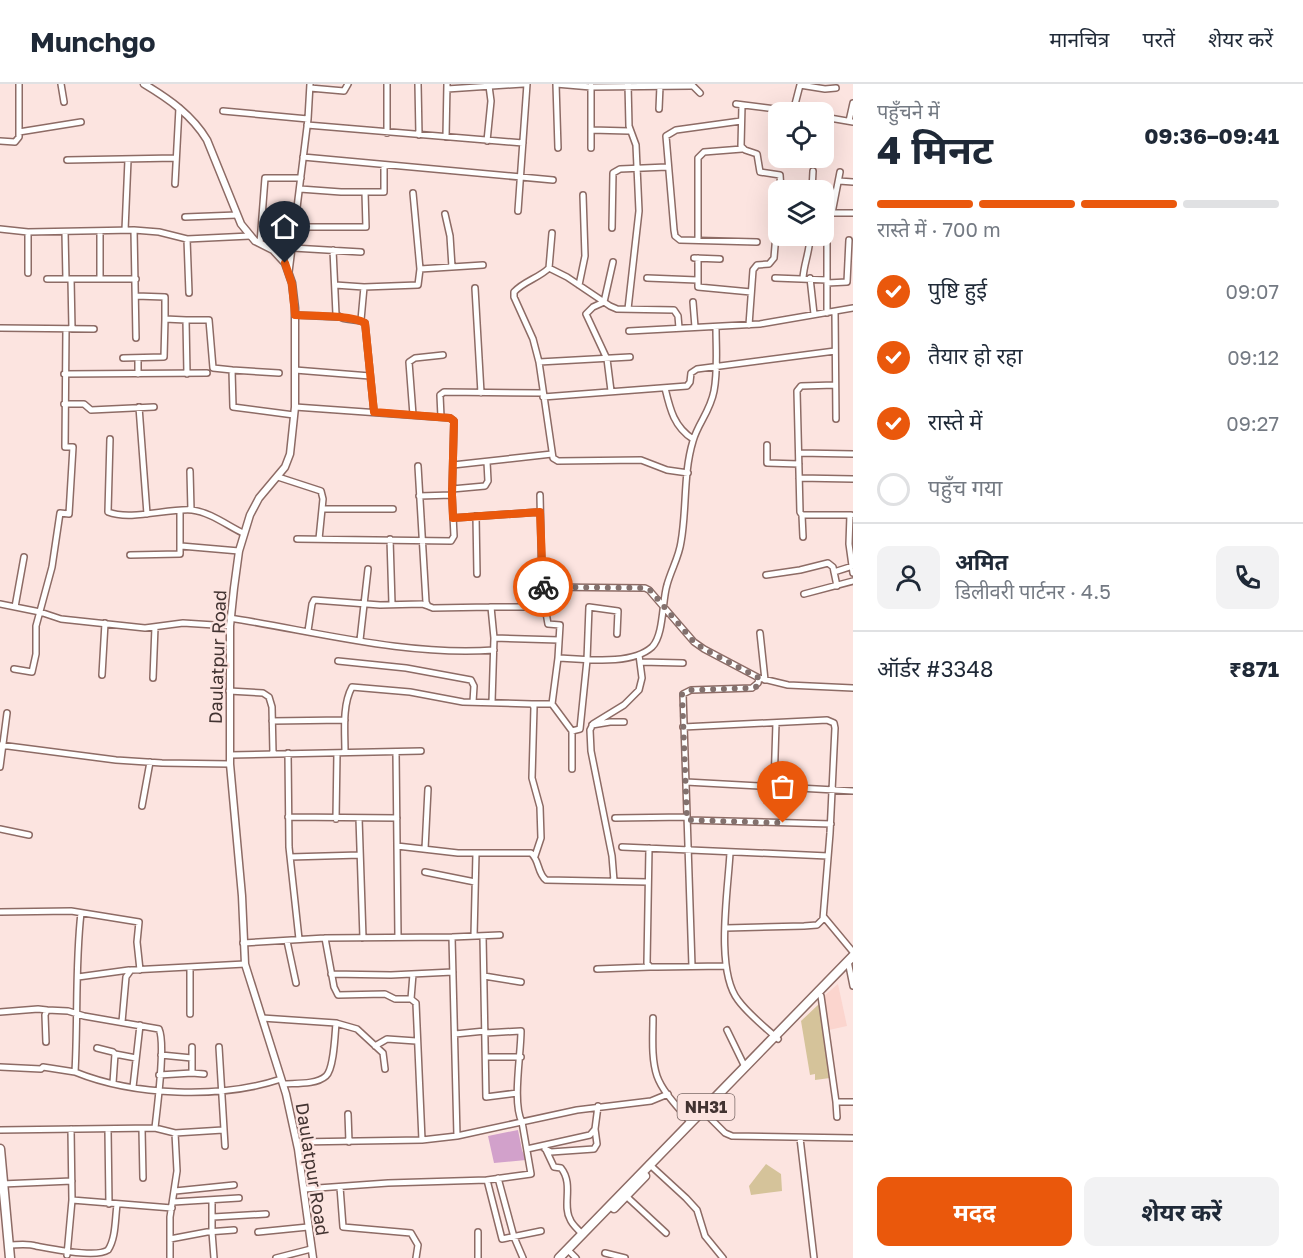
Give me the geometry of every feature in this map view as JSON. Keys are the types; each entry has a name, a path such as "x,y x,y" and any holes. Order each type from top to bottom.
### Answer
{"highway":[{"name":"NH31","path":"571,1255 582,1234 624,1194 691,1123 705,1112 745,1067 821,996 851,960"},
{"name":"NH31","path":"651,1166 851,960"},
{"path":"0,1149 4,1230 10,1258"},
{"name":"NH31","path":"559,1258 571,1255 624,1194"}],"street":[{"path":"0,141 15,142 18,140 19,84"},
{"path":"61,84 64,102"},
{"path":"289,272 296,227 310,86 344,91 348,84"},
{"path":"387,84 387,133"},
{"path":"418,84 419,135"},
{"path":"446,137 447,87 525,84 518,211"},
{"path":"558,148 556,84 691,85 700,93"},
{"path":"148,85 179,108 199,128 207,141 237,215 250,236 280,257 289,272"},
{"path":"487,141 491,101 489,85"},
{"path":"660,85 660,109"},
{"path":"797,102 800,85 825,89 836,88"},
{"path":"591,86 591,148"},
{"path":"628,86 629,131 636,145 639,211 628,309"},
{"path":"742,149 739,104 768,108"},
{"path":"834,119 851,122 853,104"},
{"path":"175,184 179,108"},
{"path":"223,111 387,133 523,143"},
{"path":"741,121 669,133 666,142 675,237 680,240 757,242"},
{"path":"19,132 81,122"},
{"path":"591,130 629,131"},
{"path":"698,240 698,158 704,152 742,149 757,154 760,172 780,175 780,180"},
{"path":"67,160 176,158"},
{"path":"303,158 553,180"},
{"path":"125,230 128,160"},
{"path":"300,189 384,192 384,165"},
{"path":"612,228 613,173 620,169 668,167"},
{"path":"813,171 813,180"},
{"path":"834,204 840,172"},
{"path":"260,243 265,178 301,178"},
{"path":"839,181 853,182"},
{"path":"296,227 366,227 365,192"},
{"path":"335,285 363,287 418,285 420,269 413,193"},
{"path":"579,285 585,256 583,195"},
{"path":"834,213 853,213"},
{"path":"445,214 450,236 452,267"},
{"path":"185,216 237,215"},
{"path":"0,229 28,232 134,230 159,232 187,239 250,236"},
{"path":"134,230 136,338"},
{"path":"100,231 100,279"},
{"path":"28,232 28,273"},
{"path":"14,669 32,672 36,654 36,626 52,567 60,513 69,514 73,447 65,447 64,374 69,329 69,279 65,232"},
{"path":"552,233 549,268 541,276 519,286 514,292 514,297 533,339 539,362 552,454 555,460 641,460 667,470 688,473"},
{"path":"187,239 189,293"},
{"path":"775,278 847,282 849,240"},
{"path":"749,325 754,267 769,264 774,258 775,246"},
{"path":"803,278 804,263 810,246"},
{"path":"827,246 827,313"},
{"path":"293,248 361,252"},
{"path":"333,250 338,318"},
{"path":"720,259 696,258 698,287 751,292"},
{"path":"604,302 613,262"},
{"path":"420,269 483,265"},
{"path":"549,268 617,309 674,310 678,316 679,328"},
{"name":"Daulatpur Road","path":"289,272 295,315 295,407 290,454 285,467 259,498 250,515 239,551 230,618 230,764 242,897 245,964 282,1082 297,1142 313,1258"},
{"path":"47,279 136,279"},
{"path":"647,279 697,280"},
{"path":"810,279 814,314"},
{"path":"361,321 363,287"},
{"path":"475,288 481,393"},
{"path":"123,358 164,357 165,297 136,296"},
{"path":"604,302 593,307 586,314 607,359 611,391"},
{"path":"693,302 694,327"},
{"path":"629,331 749,325 853,308"},
{"path":"835,312 836,419"},
{"path":"295,315 338,318 365,323 374,412"},
{"path":"165,319 208,320 213,368 279,373"},
{"path":"186,320 187,374"},
{"path":"640,658 655,643 667,585 678,557 693,440 711,405 717,365 716,327"},
{"path":"0,328 94,329"},
{"path":"441,417 441,393 543,395 665,388 689,385 693,370 835,351"},
{"path":"413,415 409,362 415,358 443,355"},
{"path":"539,362 630,357"},
{"path":"138,358 138,374"},
{"path":"232,370 233,407 294,415"},
{"path":"295,370 370,376"},
{"path":"64,374 207,373"},
{"path":"803,537 800,512 797,390 801,386 835,385"},
{"path":"665,388 676,423 682,432 693,440"},
{"path":"64,404 84,404 91,410 154,407"},
{"path":"139,407 147,514"},
{"path":"295,407 441,417 454,421 452,492 454,536 451,541 297,539"},
{"path":"110,439 108,512 147,514 191,510 202,512 243,533"},
{"path":"767,445 768,463 799,464"},
{"path":"799,453 853,454"},
{"path":"453,465 552,454"},
{"path":"419,496 485,486 488,481 487,462"},
{"path":"418,466 428,606"},
{"path":"190,471 191,510"},
{"path":"278,477 321,490 323,494 319,539"},
{"path":"799,478 853,479"},
{"path":"540,495 542,587 645,588 650,590 694,642 762,679 788,685 853,688"},
{"path":"322,509 393,509"},
{"path":"130,555 179,555 180,511"},
{"path":"453,518 540,512"},
{"path":"802,515 851,515 849,544 853,573"},
{"path":"476,516 477,574"},
{"path":"390,539 392,604"},
{"path":"181,546 239,551"},
{"path":"15,607 24,557"},
{"path":"766,575 828,563 831,564 837,586"},
{"path":"834,572 852,566"},
{"path":"360,640 368,569"},
{"path":"804,594 853,581"},
{"path":"308,631 314,600 380,605 422,604 432,608 544,607 548,624 560,626 552,704 572,731 572,770"},
{"path":"0,604 39,612 61,620 155,627 183,623 230,626"},
{"path":"490,607 494,638 492,702"},
{"path":"572,731 580,729 590,607 618,611 616,634"},
{"path":"230,618 378,645 431,650 494,650"},
{"path":"102,675 105,623"},
{"path":"153,678 155,627"},
{"path":"692,966 682,698 685,691 756,687 762,679 760,633"},
{"path":"494,638 559,640"},
{"path":"558,658 587,660 640,658 683,663"},
{"path":"614,881 612,856 591,751 590,730 592,725 624,705 639,690 642,678 640,658"},
{"path":"338,660 406,668 471,680 474,686 473,702"},
{"path":"345,753 345,720 352,687 410,692 448,700 552,704"},
{"path":"229,691 266,694 271,700 273,753"},
{"path":"532,704 534,708 532,778 540,807 541,838 535,856 540,874 546,880 648,882"},
{"path":"0,767 1,745 7,713"},
{"path":"272,721 345,720"},
{"path":"683,727 827,720 834,723 831,824 824,917 817,925 726,928"},
{"path":"592,725 624,722"},
{"path":"774,787 776,723"},
{"path":"1,745 150,762 230,764"},
{"path":"396,752 398,938"},
{"path":"230,754 421,752"},
{"path":"288,753 290,857 300,939"},
{"path":"336,819 337,753"},
{"path":"142,806 150,762"},
{"path":"686,782 853,791"},
{"path":"424,849 428,789"},
{"path":"288,817 397,818"},
{"path":"359,818 363,938"},
{"path":"615,818 687,818 831,824"},
{"path":"0,829 29,835"},
{"path":"397,846 476,853 525,852 535,856"},
{"path":"622,847 828,856"},
{"path":"649,848 646,958 650,967"},
{"path":"474,936 476,853"},
{"path":"730,853 725,966 728,979 737,999 777,1038"},
{"path":"290,857 360,855"},
{"path":"425,872 475,882"},
{"path":"0,912 34,910 81,913 139,922 137,942 140,970"},
{"path":"75,1072 78,943 81,913"},
{"path":"824,917 851,960 853,986"},
{"path":"243,943 325,938 500,935"},
{"path":"483,936 486,1097 517,1093"},
{"path":"452,937 457,1137"},
{"path":"325,938 336,993 341,996 385,994 395,999 414,1000 422,1140"},
{"path":"286,941 296,983"},
{"path":"78,977 130,970 245,964"},
{"path":"597,969 725,966"},
{"path":"190,967 190,1014"},
{"path":"122,1022 126,977 130,970"},
{"path":"331,974 453,972"},
{"path":"411,999 413,974"},
{"path":"484,976 520,982"},
{"path":"821,996 837,1117"},
{"path":"46,1042 45,1015 47,1010"},
{"path":"0,1012 60,1010 159,1029 161,1056 155,1128"},
{"path":"262,1018 336,1023 357,1029 383,1053 385,1069"},
{"path":"653,1018 654,1063 657,1076 691,1123"},
{"path":"0,1067 59,1068 90,1078 159,1090 220,1091 282,1082 312,1081 326,1076 336,1023"},
{"path":"133,1086 140,1025"},
{"path":"727,1030 745,1067"},
{"path":"304,1189 487,1180 531,1174 522,1122 518,1115 521,1031 455,1034"},
{"path":"375,1046 387,1039 416,1041"},
{"path":"192,1047 192,1073"},
{"path":"219,1047 225,1146"},
{"path":"97,1048 136,1058"},
{"path":"113,1083 115,1054"},
{"path":"161,1056 192,1058"},
{"path":"486,1057 521,1057"},
{"path":"159,1075 204,1074"},
{"path":"297,1142 422,1140 457,1137 598,1106 651,1101 668,1094"},
{"path":"836,1101 853,1102"},
{"path":"545,1147 551,1152 594,1149 597,1144 595,1129 598,1106"},
{"path":"705,1112 725,1133 732,1136 853,1138"},
{"path":"348,1114 349,1142"},
{"path":"0,1130 155,1128 176,1133 223,1130"},
{"path":"67,1255 72,1200 71,1129"},
{"path":"142,1129 142,1179"},
{"path":"527,1149 545,1147 590,1135 595,1129"},
{"path":"108,1130 110,1204"},
{"path":"170,1258 172,1205 177,1171 176,1133"},
{"path":"800,1138 814,1257 806,1258"},
{"path":"545,1147 554,1167 561,1168 565,1174 568,1183 569,1218 582,1234"},
{"path":"651,1166 697,1210 705,1236 723,1258"},
{"path":"498,1178 514,1237 523,1258"},
{"path":"487,1180 502,1239 541,1231"},
{"path":"3,1184 72,1181"},
{"path":"175,1191 234,1185"},
{"path":"340,1187 343,1227 411,1233 418,1245 416,1258"},
{"path":"624,1194 666,1233"},
{"path":"72,1200 110,1204 172,1205 239,1198"},
{"path":"212,1200 214,1258"},
{"path":"8,1245 37,1246 67,1255 95,1258 106,1253 113,1236 117,1204"},
{"path":"213,1217 267,1214"},
{"path":"258,1232 308,1227"},
{"path":"170,1239 234,1230"},
{"path":"478,1232 478,1258"},
{"path":"276,1258 311,1249"},
{"path":"605,1253 625,1258"}],"shaded area":[{"path":"838,984 847,1026 829,1030 824,996"},
{"path":"819,1004 830,1078 815,1080 815,1074 810,1075 801,1021"},
{"path":"518,1130 526,1160 494,1163 488,1136"},
{"path":"766,1164 781,1174 782,1191 751,1195 749,1186"}],"way so far":[{"path":"543,587 645,588 650,590 694,642 759,678 756,687 752,688 691,690 682,694 687,820 783,823"}],"route":[{"path":"285,263 292,284 295,315 338,318 365,323 374,412 453,419 453,518 540,512 543,587"}]}
